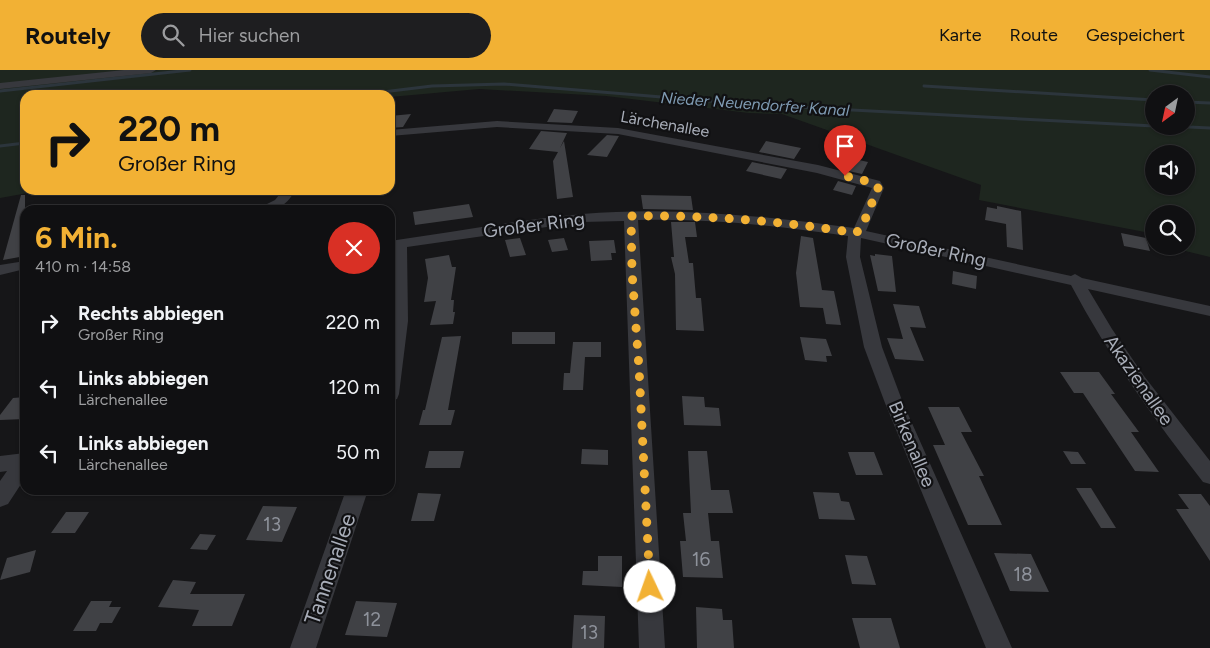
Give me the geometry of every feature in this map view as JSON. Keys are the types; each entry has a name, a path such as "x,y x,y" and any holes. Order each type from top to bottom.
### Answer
{"street":[{"path":"0,86 151,70"},
{"name":"Lärchenallee","path":"395,133 497,124 594,129 638,134 818,169 876,184 878,188 865,220 856,233"},
{"path":"275,205 280,203 286,195"},
{"name":"Großer Ring","path":"395,244 530,224 631,216 672,215 764,220 856,233 1210,311"},
{"path":"631,216 632,272 639,368 652,648"},
{"name":"Birkenallee","path":"856,233 853,239 852,257 873,347 898,412 999,648"},
{"path":"395,244 400,321 395,358"},
{"path":"0,270 20,266"},
{"name":"Akazienallee","path":"1075,280 1114,348 1145,394 1210,476"},
{"path":"0,464 20,462"},
{"path":"1,495 20,468"},
{"name":"Tannenallee","path":"303,648 355,495"}],"shaded area":[{"path":"0,70 143,70 0,85"},
{"path":"159,70 1210,70 1210,257 1195,253 1195,205 1145,205 1145,232 979,200 981,185 782,114 749,113 606,96 479,89 395,97 395,90 20,90 20,194 0,198 0,87"}],"building":[{"path":"554,109 578,111 572,123 547,122"},
{"path":"411,114 403,127 395,128 395,116"},
{"path":"541,131 567,133 560,148 564,141 573,197 557,199 553,161 558,152 529,149"},
{"path":"607,135 619,136 607,157 587,155"},
{"path":"766,141 801,148 794,159 759,152"},
{"path":"850,158 868,162 862,174 844,170"},
{"path":"752,162 787,169 781,179 746,171"},
{"path":"838,181 856,186 852,195 833,190"},
{"path":"21,195 25,195 25,205 20,205 20,257 3,260"},
{"path":"641,195 691,196 693,210 643,209"},
{"path":"469,204 473,217 415,225 413,212"},
{"path":"997,206 1021,211 1023,250 1007,247 1006,224 985,220 987,207 997,209"},
{"path":"671,222 695,222 697,237 685,237 689,263 693,263 696,298 701,298 704,331 676,330 675,274 671,257 674,257"},
{"path":"1121,233 1145,238 1145,250 1124,246"},
{"path":"801,236 813,238 822,290 834,291 841,325 826,324 823,308 800,307 796,273"},
{"path":"520,238 526,255 510,257 505,240"},
{"path":"564,238 568,250 552,252 548,240"},
{"path":"614,240 616,253 611,253 612,260 591,261 589,241"},
{"path":"875,254 892,256 896,292 878,291 870,255 875,256"},
{"path":"449,255 452,267 456,267 451,300 454,300 453,312 455,312 453,324 430,325 436,301 424,302 428,278 425,259"},
{"path":"953,271 977,276 976,289 952,284"},
{"path":"893,304 919,306 926,328 910,327 924,361 895,359 887,338 903,339"},
{"path":"512,332 555,332 555,344 512,344"},
{"path":"461,336 448,410 455,410 451,425 419,425 423,410 425,410 442,337"},
{"path":"800,337 826,339 832,356 826,356 827,362 805,360"},
{"path":"573,342 601,342 601,357 585,357 583,390 563,390 564,373 570,373"},
{"path":"1060,372 1099,372 1115,394 1111,394 1139,432 1131,432 1159,472 1135,471 1083,393 1074,393"},
{"path":"682,396 704,397 705,407 719,408 721,426 684,425"},
{"path":"20,397 20,419 0,420 0,415 13,398"},
{"path":"928,407 959,407 972,432 961,432 984,476 979,476 1002,525 968,525 933,445 945,445"},
{"path":"582,449 608,450 608,465 581,464"},
{"path":"429,451 464,451 460,468 425,468"},
{"path":"688,451 707,451 711,490 729,490 733,513 708,513 711,541 719,541 723,578 683,577 680,541 686,541 683,513 691,513"},
{"path":"1063,451 1078,452 1086,464 1071,464"},
{"path":"848,452 874,452 883,475 856,475"},
{"path":"1076,488 1091,488 1116,528 1101,528"},
{"path":"813,492 839,493 841,501 849,502 855,520 819,519"},
{"path":"418,493 441,494 434,521 411,521"},
{"path":"1178,494 1201,494 1210,506 1210,561 1176,509 1189,509"},
{"path":"263,506 297,507 282,542 246,540"},
{"path":"66,512 89,512 75,533 51,533"},
{"path":"200,534 216,535 207,550 190,549"},
{"path":"36,550 30,572 0,580 7,558"},
{"path":"994,553 1031,554 1049,592 1010,591"},
{"path":"845,555 867,556 876,585 852,584"},
{"path":"598,556 622,556 622,587 582,585 583,571 598,571"},
{"path":"173,580 196,582 190,594 245,594 232,626 192,626 199,610 158,607"},
{"path":"91,601 112,601 109,607 121,607 112,623 100,623 96,631 73,631"},
{"path":"356,601 397,603 387,637 345,635"},
{"path":"696,607 722,609 723,620 732,620 734,648 697,648"},
{"path":"574,615 605,616 604,648 572,648"},
{"path":"852,618 891,618 900,648 860,648"}],"waterway":[{"path":"0,91 190,70"},
{"path":"1150,70 1210,77"},
{"name":"Nieder Neuendorfer Kanal","path":"395,90 432,86 504,84 758,105 1145,126"},
{"path":"924,86 1145,99"},
{"path":"1195,102 1210,103"},
{"name":"Nieder Neuendorfer Kanal","path":"1195,127 1210,128"},
{"name":"Nieder Neuendorfer Kanal","path":"0,146 20,144"}],"route":[{"path":"650,587 639,368 632,272 631,216 672,215 764,220 856,233 862,227 878,188 876,184 871,182 845,176"}]}
